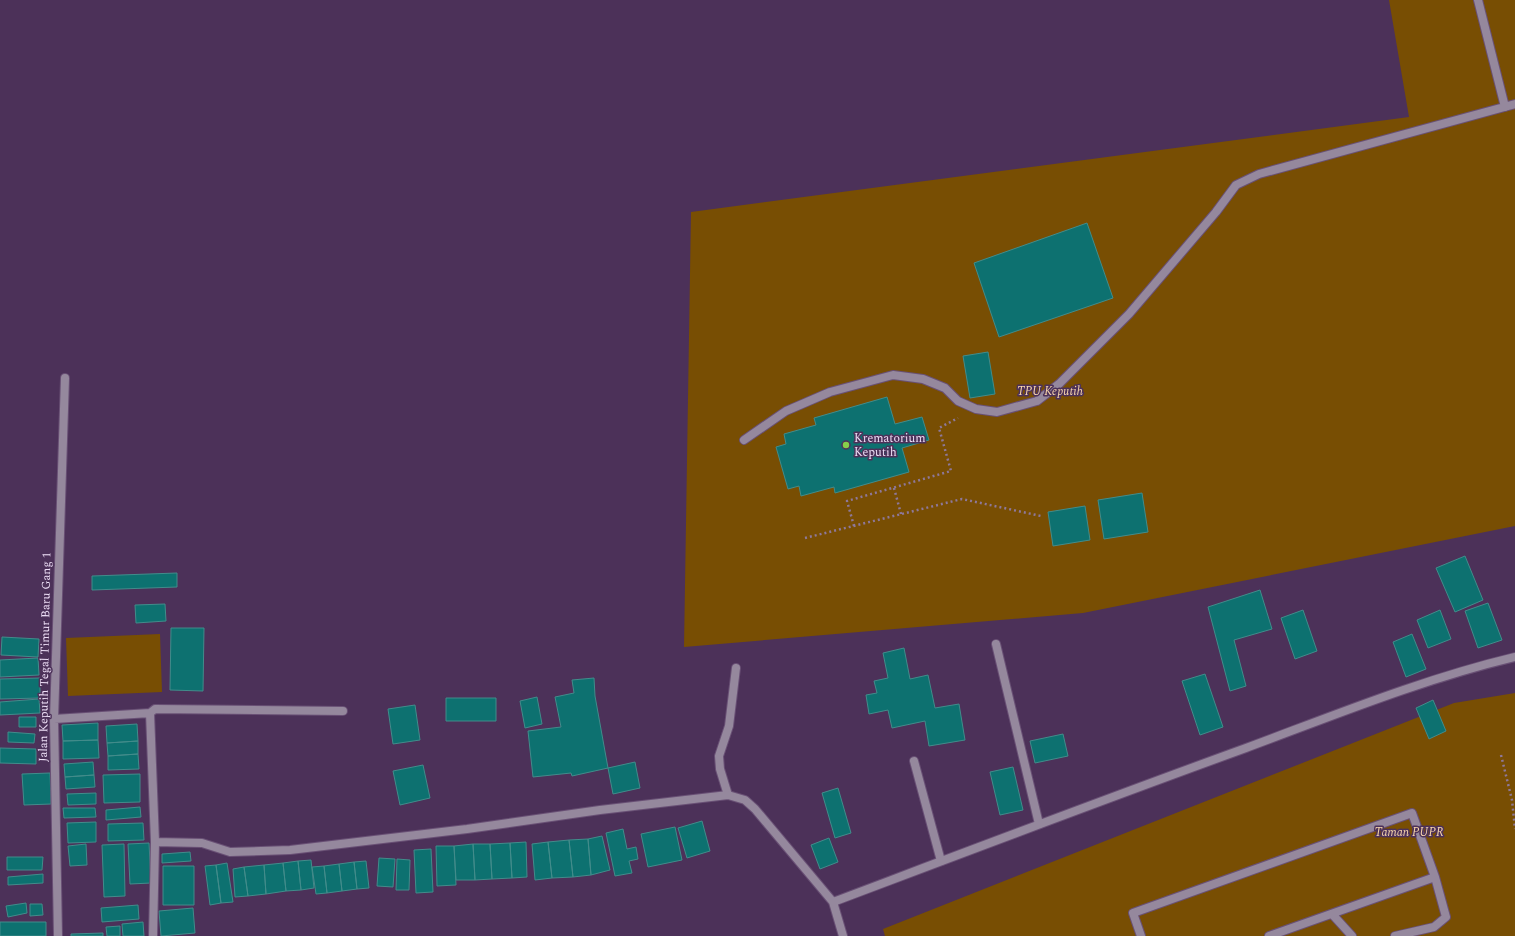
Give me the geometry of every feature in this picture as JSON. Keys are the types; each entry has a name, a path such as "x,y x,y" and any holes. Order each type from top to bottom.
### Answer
{"street":[{"path":"1478,0 1506,107"},
{"path":"744,440 786,411 830,392 893,375 923,379 946,388 958,401 976,409 997,412 1037,400 1059,384 1129,314 1216,212 1236,185 1259,174 1515,104"},
{"name":"Jalan Keputih Tegal Timur Baru Gang 1","path":"58,936 54,719 65,378"},
{"path":"996,644 1039,824"},
{"path":"833,902 1039,824 1417,685 1484,664 1515,657"},
{"path":"728,795 720,769 719,756 729,726 736,668"},
{"path":"54,719 150,713 154,709 342,711"},
{"path":"150,713 156,842 153,936"},
{"path":"914,761 941,861"},
{"path":"156,842 202,844 230,852 290,850 467,829 600,810 728,795 745,800 755,809 833,902 843,936"},
{"path":"1141,936 1133,913 1412,813 1435,877 1446,918 1434,928 1396,936"},
{"path":"1268,936 1435,877"},
{"path":"1332,914 1352,936"}],"path":[{"path":"854,526 847,501 951,471 939,428 976,409"},
{"path":"894,488 900,514"},
{"path":"805,538 962,498 1041,516"},
{"path":"1501,756 1512,800 1515,829"}],"green space":[{"name":"TPU Keputih","path":"1389,0 1515,0 1515,526 1083,613 684,647 691,212 1409,117"},
{"path":"160,634 162,692 68,696 66,638"},
{"name":"Taman PUPR","path":"1515,693 1515,936 885,936 883,929 1454,703"}],"building":[{"path":"1087,223 1113,298 999,337 974,263"},
{"path":"988,352 995,394 970,398 963,356"},
{"name":"Krematorium Keputih","path":"887,397 895,424 922,417 929,440 902,448 909,472 835,493 834,487 801,496 799,486 788,489 776,447 786,444 784,434 816,425 814,418"},
{"path":"1142,493 1148,532 1104,539 1098,500"},
{"path":"1085,506 1090,540 1053,546 1048,512"},
{"path":"1465,556 1483,600 1455,612 1436,568"},
{"path":"177,573 177,587 92,590 92,576"},
{"path":"1260,590 1272,629 1234,640 1246,686 1230,691 1208,607"},
{"path":"1488,603 1502,640 1478,648 1465,611"},
{"path":"165,604 166,621 136,623 135,605"},
{"path":"1303,610 1317,651 1295,659 1281,618"},
{"path":"1440,610 1451,639 1428,648 1417,620"},
{"path":"171,628 204,628 203,691 170,690"},
{"path":"1412,634 1426,669 1406,677 1393,642"},
{"path":"2,637 39,639 38,657 1,655"},
{"path":"904,648 910,679 928,675 935,708 959,704 965,740 929,746 925,721 892,728 888,710 869,714 866,695 877,693 874,681 888,678 883,653"},
{"path":"38,658 39,675 0,677 0,660"},
{"path":"1205,674 1223,727 1200,735 1182,681"},
{"path":"40,678 40,698 0,699 0,679"},
{"path":"594,678 595,696 608,768 572,776 571,773 533,777 528,731 561,727 555,697 574,693 572,680"},
{"path":"537,697 542,724 525,728 520,701"},
{"path":"446,698 496,698 496,721 446,721"},
{"path":"39,699 40,713 0,715 0,702"},
{"path":"1433,700 1446,731 1429,739 1416,708"},
{"path":"415,705 420,740 393,744 388,709"},
{"path":"19,717 36,717 36,727 19,727"},
{"path":"98,723 98,740 63,741 62,725"},
{"path":"137,724 138,741 107,743 106,726"},
{"path":"8,732 35,734 34,743 8,742"},
{"path":"1063,734 1068,756 1035,763 1030,741"},
{"path":"98,740 99,758 63,759 63,741"},
{"path":"138,741 138,754 108,756 107,743"},
{"path":"0,748 36,749 36,764 0,763"},
{"path":"138,754 139,769 108,770 108,756"},
{"path":"93,762 94,775 65,777 64,764"},
{"path":"635,762 640,788 613,794 608,768"},
{"path":"423,765 430,798 400,805 393,771"},
{"path":"1013,767 1023,810 1000,815 990,772"},
{"path":"50,773 51,804 24,805 22,774"},
{"path":"140,774 140,802 104,803 103,775"},
{"path":"94,775 95,787 66,789 65,777"},
{"path":"838,788 851,833 835,838 822,793"},
{"path":"96,793 96,804 68,805 67,794"},
{"path":"140,807 141,817 106,820 106,810"},
{"path":"63,808 95,808 96,817 64,818"},
{"path":"702,821 710,851 687,858 678,828"},
{"path":"96,822 96,842 68,843 67,823"},
{"path":"143,823 144,840 108,841 108,824"},
{"path":"675,827 682,860 648,867 641,834"},
{"path":"623,829 627,849 636,847 638,859 629,861 632,873 615,876 606,833"},
{"path":"602,836 610,870 591,875 588,839"},
{"path":"829,838 838,862 820,869 811,845"},
{"path":"588,839 591,875 573,877 569,840"},
{"path":"569,840 573,877 552,878 548,842"},
{"path":"526,842 527,877 512,878 510,843"},
{"path":"548,842 552,878 535,880 532,844"},
{"path":"149,843 151,883 130,884 128,844"},
{"path":"510,843 512,878 492,879 490,844"},
{"path":"86,844 87,865 70,866 68,846"},
{"path":"124,844 125,896 104,897 102,845"},
{"path":"473,844 475,880 456,880 454,846"},
{"path":"473,844 490,844 492,879 475,880"},
{"path":"436,846 454,846 456,885 437,886"},
{"path":"431,849 433,892 416,893 414,850"},
{"path":"190,852 191,861 162,863 162,854"},
{"path":"7,857 43,857 42,870 7,870"},
{"path":"379,858 395,859 393,887 377,886"},
{"path":"397,859 410,860 409,890 396,890"},
{"path":"311,860 314,888 301,890 298,861"},
{"path":"298,861 301,890 286,891 283,863"},
{"path":"366,861 369,888 357,889 354,862"},
{"path":"354,862 357,889 342,891 339,864"},
{"path":"227,863 233,902 221,903 216,865"},
{"path":"283,863 286,891 266,894 264,865"},
{"path":"339,864 342,891 327,893 324,866"},
{"path":"216,865 221,903 210,905 205,866"},
{"path":"264,865 266,894 248,896 244,867"},
{"path":"163,866 194,866 194,905 163,905"},
{"path":"324,866 327,893 316,894 312,867"},
{"path":"244,867 248,896 235,897 233,869"},
{"path":"43,874 43,883 8,885 8,877"},
{"path":"26,903 27,913 8,917 6,906"},
{"path":"30,904 42,904 43,915 30,916"},
{"path":"138,905 139,919 102,922 101,908"},
{"path":"193,908 195,933 161,936 159,911"},
{"path":"0,922 46,922 46,936 0,936"},
{"path":"143,922 144,936 123,936 122,924"},
{"path":"120,926 120,936 107,936 106,927"},
{"path":"103,933 103,936 71,936 71,934"}],"place":[{"name":"Krematorium Keputih","path":"846,445"}]}
